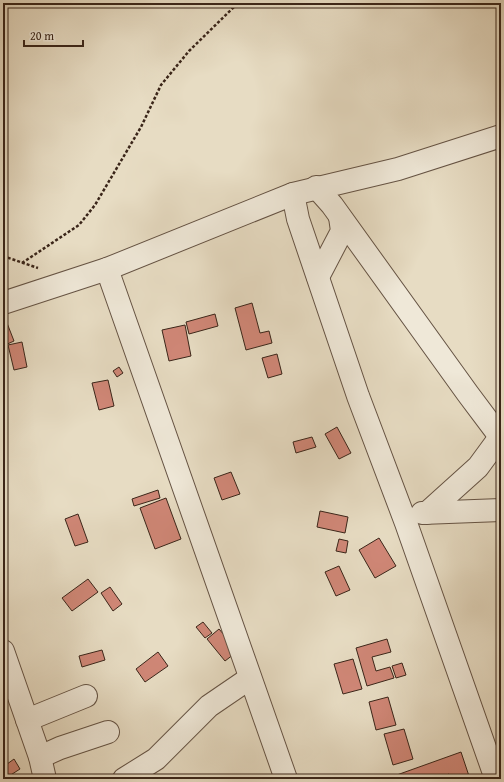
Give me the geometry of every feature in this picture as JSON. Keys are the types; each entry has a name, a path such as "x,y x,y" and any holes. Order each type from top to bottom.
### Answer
{"street":[{"path":"3,303 107,269 293,194 316,187 398,169 501,136"},
{"path":"316,187 340,217 468,394 501,437 478,467 427,513"},
{"path":"293,194 298,219 358,396 402,514 496,779"},
{"path":"318,277 342,231 340,217"},
{"path":"107,269 286,779"},
{"path":"402,514 501,510"},
{"path":"3,651 40,757 45,779"},
{"path":"124,779 156,759 208,706 250,678"},
{"path":"27,720 86,696"},
{"path":"40,757 60,748 108,732"}],"path":[{"path":"22,263 79,224 95,205 141,127 161,85 189,51 238,3"}],"building":[{"path":"252,303 260,333 269,331 272,343 246,350 235,308"},
{"path":"215,314 218,326 189,334 186,322"},
{"path":"7,323 14,341 3,346 3,324"},
{"path":"185,325 191,356 169,361 162,330"},
{"path":"22,342 27,367 14,370 8,345"},
{"path":"277,354 282,374 268,378 262,358"},
{"path":"119,367 123,373 117,377 113,371"},
{"path":"108,380 114,406 99,410 92,383"},
{"path":"337,427 351,453 339,459 325,434"},
{"path":"312,437 316,447 296,453 293,442"},
{"path":"231,472 240,494 222,500 214,478"},
{"path":"158,490 160,498 134,506 132,499"},
{"path":"166,498 181,539 155,549 140,508"},
{"path":"320,511 348,517 345,533 317,527"},
{"path":"78,514 88,542 75,546 65,519"},
{"path":"379,538 396,566 375,578 359,550"},
{"path":"339,539 348,541 346,553 336,551"},
{"path":"339,566 350,590 336,596 325,572"},
{"path":"88,579 98,592 72,611 62,598"},
{"path":"110,587 122,604 113,611 101,593"},
{"path":"203,622 212,633 205,638 196,627"},
{"path":"219,629 238,651 225,661 207,639"},
{"path":"387,639 391,652 372,657 376,671 390,667 394,678 367,686 356,648"},
{"path":"102,650 105,660 82,667 79,656"},
{"path":"158,652 168,666 145,682 136,669"},
{"path":"353,659 362,689 343,694 334,664"},
{"path":"402,663 406,675 396,678 392,666"},
{"path":"388,697 396,725 376,730 369,702"},
{"path":"404,729 413,759 393,765 384,734"},
{"path":"461,752 470,779 451,779 449,774 436,779 395,779 394,776"},
{"path":"14,759 20,769 6,778 3,774 3,767"}]}
